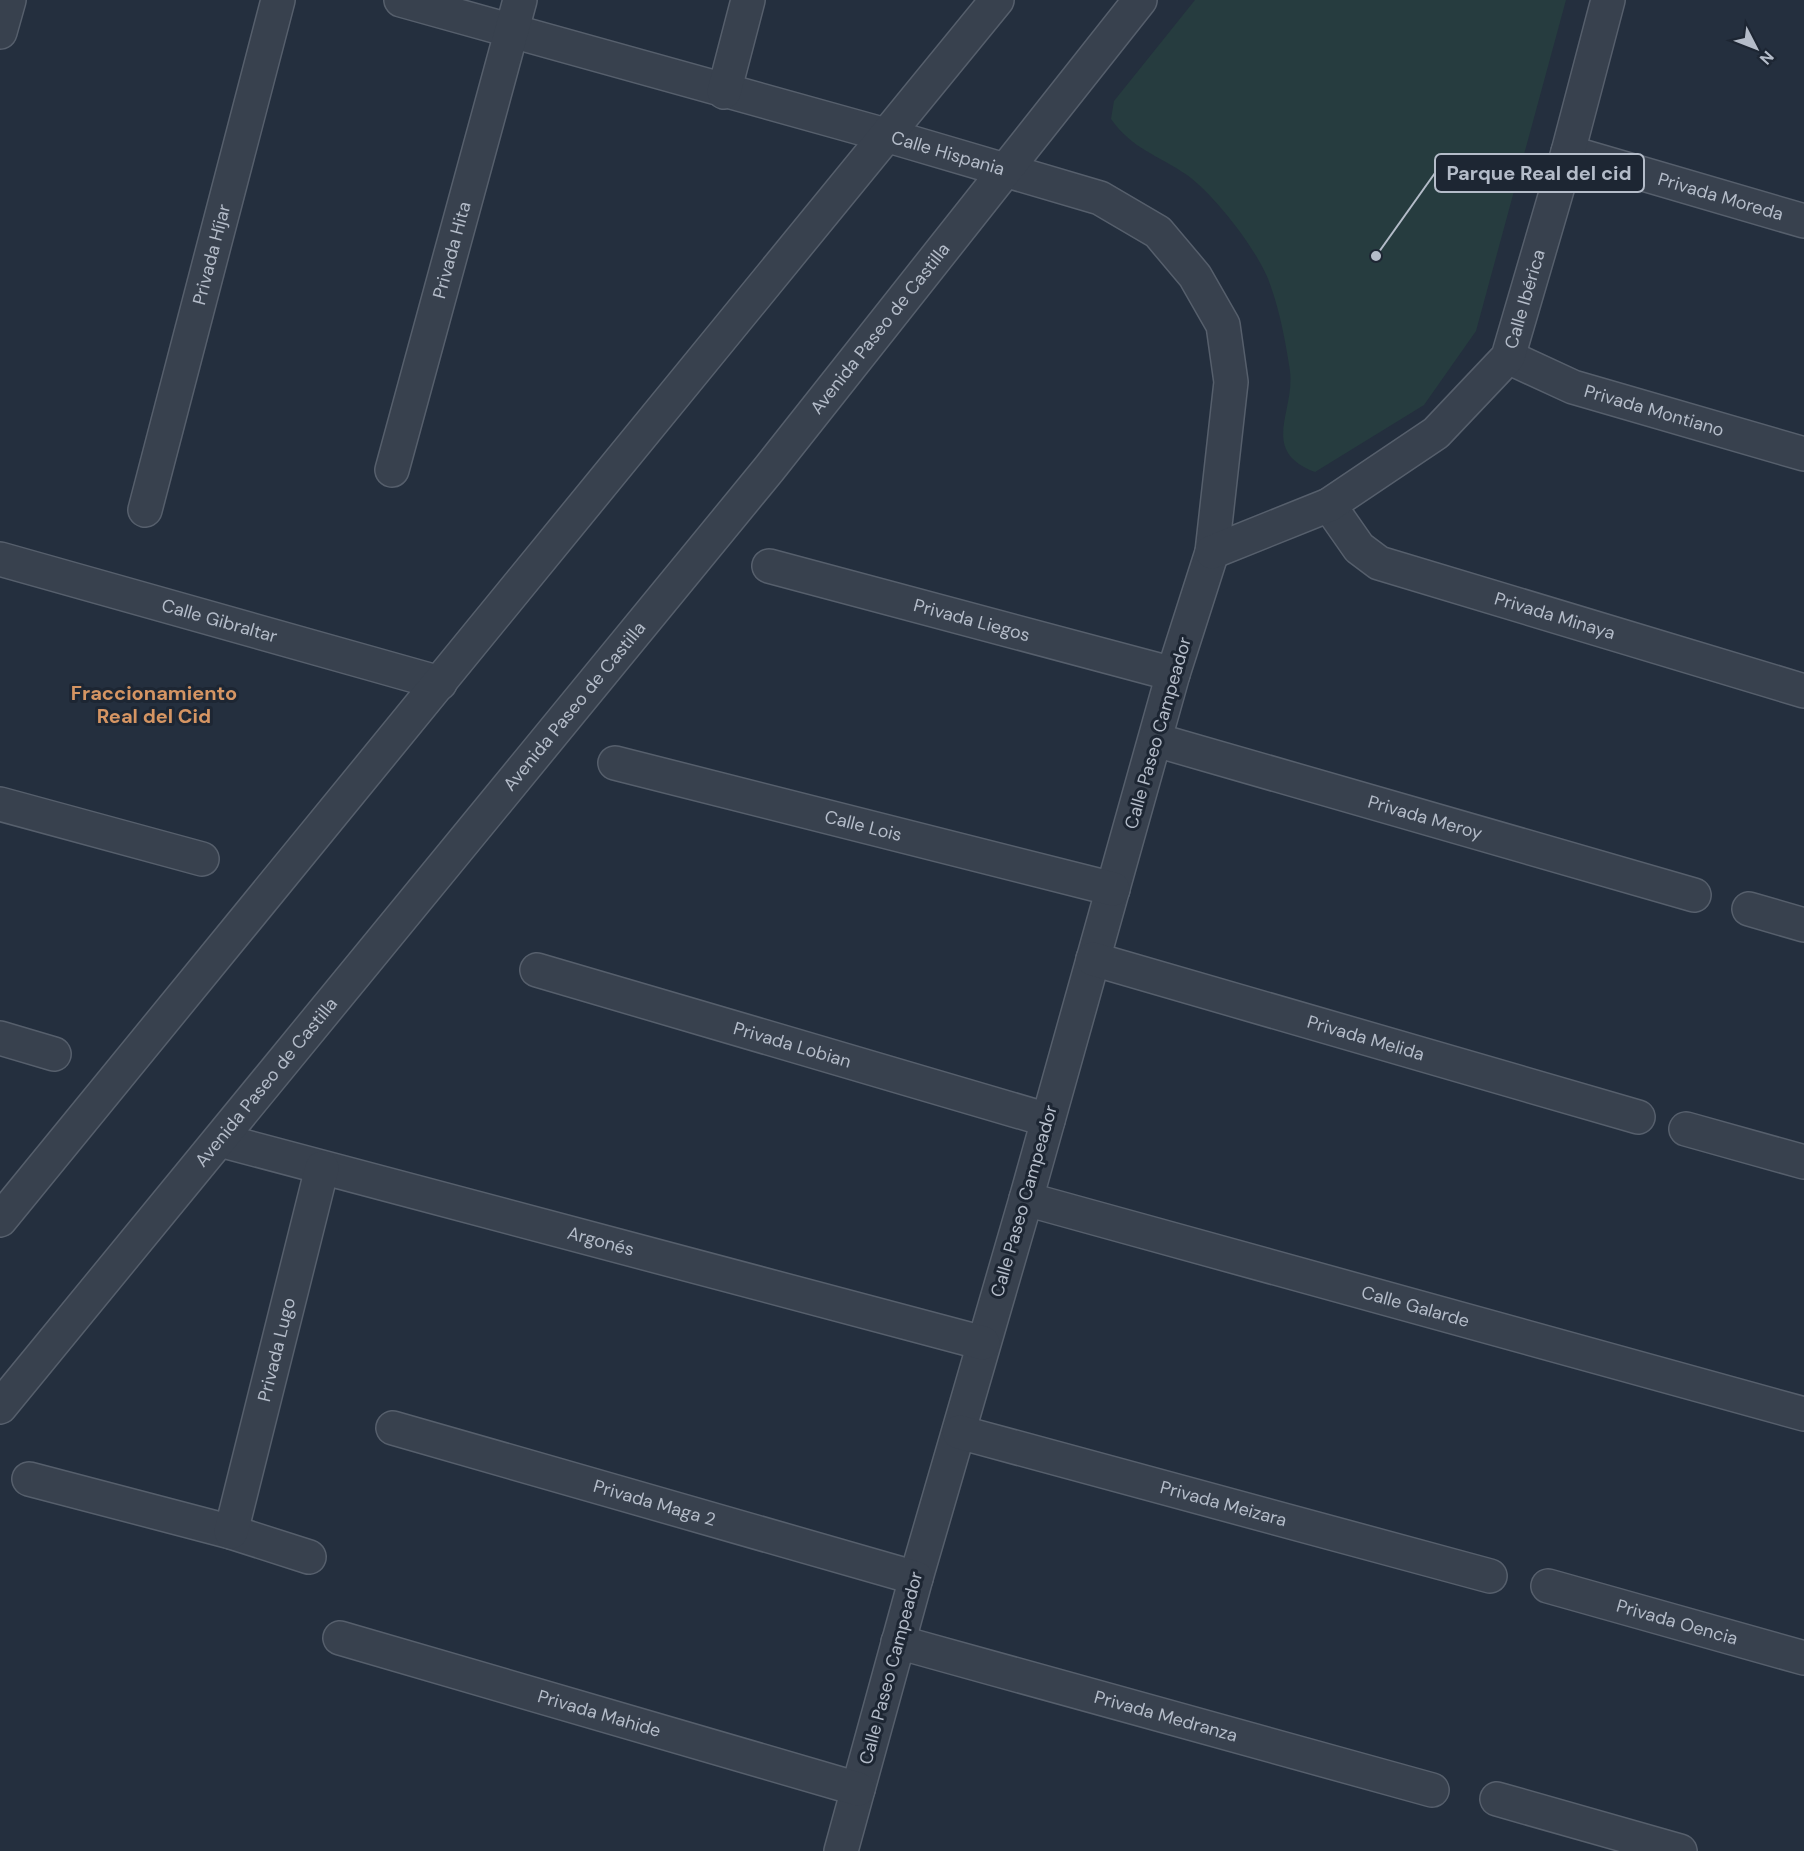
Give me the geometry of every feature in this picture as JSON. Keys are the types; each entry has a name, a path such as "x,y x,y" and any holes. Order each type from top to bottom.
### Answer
{"street":[{"path":"0,32 9,0"},
{"name":"Privada Híjar","path":"145,510 278,0"},
{"name":"Calle Hispania","path":"401,0 888,136 1100,198 1158,232 1195,276 1223,325 1231,382 1212,552"},
{"name":"Privada Hita","path":"392,470 520,0"},
{"path":"724,92 748,0"},
{"path":"0,1220 998,0"},
{"name":"Avenida Paseo de Castilla","path":"0,1407 769,469 1140,0"},
{"name":"Calle Ibérica","path":"1212,552 1329,505 1436,433 1508,357 1568,152 1608,0"},
{"name":"Privada Moreda","path":"1568,152 1804,221"},
{"name":"Privada Montiano","path":"1508,357 1573,387 1804,454"},
{"name":"Privada Minaya","path":"1329,505 1359,548 1379,563 1804,691"},
{"name":"Calle Paseo Campeador","path":"841,1851 916,1578 1026,1199 1173,674 1212,552"},
{"name":"Calle Gibraltar","path":"0,559 440,683"},
{"name":"Privada Liegos","path":"769,566 1173,674"},
{"name":"Privada Meroy","path":"1156,740 1694,895"},
{"name":"Calle Lois","path":"615,763 1113,889"},
{"path":"0,804 202,859"},
{"path":"1749,909 1804,925"},
{"name":"Privada Melida","path":"1093,959 1638,1117"},
{"name":"Privada Lobian","path":"537,970 1048,1119"},
{"path":"0,1038 54,1054"},
{"path":"1686,1130 1804,1162"},
{"name":"Argonés","path":"220,1140 983,1343"},
{"name":"Privada Lugo","path":"231,1532 322,1168"},
{"name":"Calle Galarde","path":"1026,1199 1804,1414"},
{"name":"Privada Maga 2","path":"393,1428 916,1578"},
{"name":"Privada Meizara","path":"959,1432 1490,1576"},
{"path":"29,1479 231,1532 309,1557"},
{"name":"Privada Oencia","path":"1548,1586 1804,1658"},
{"name":"Privada Mahide","path":"340,1638 858,1789"},
{"name":"Privada Medranza","path":"898,1642 1432,1790"},
{"path":"1497,1799 1680,1851"}],"green space":[{"path":"1195,0 1566,0 1476,331 1424,405 1315,472 1298,463 1288,453 1284,442 1283,429 1290,387 1290,371 1277,307 1258,258 1211,196 1187,175 1137,145 1111,119 1114,101"}],"place":[{"name":"Parque Real del cid","path":"1376,256"}],"district":[{"name":"Fraccionamiento Real del Cid","path":"154,704"}]}
